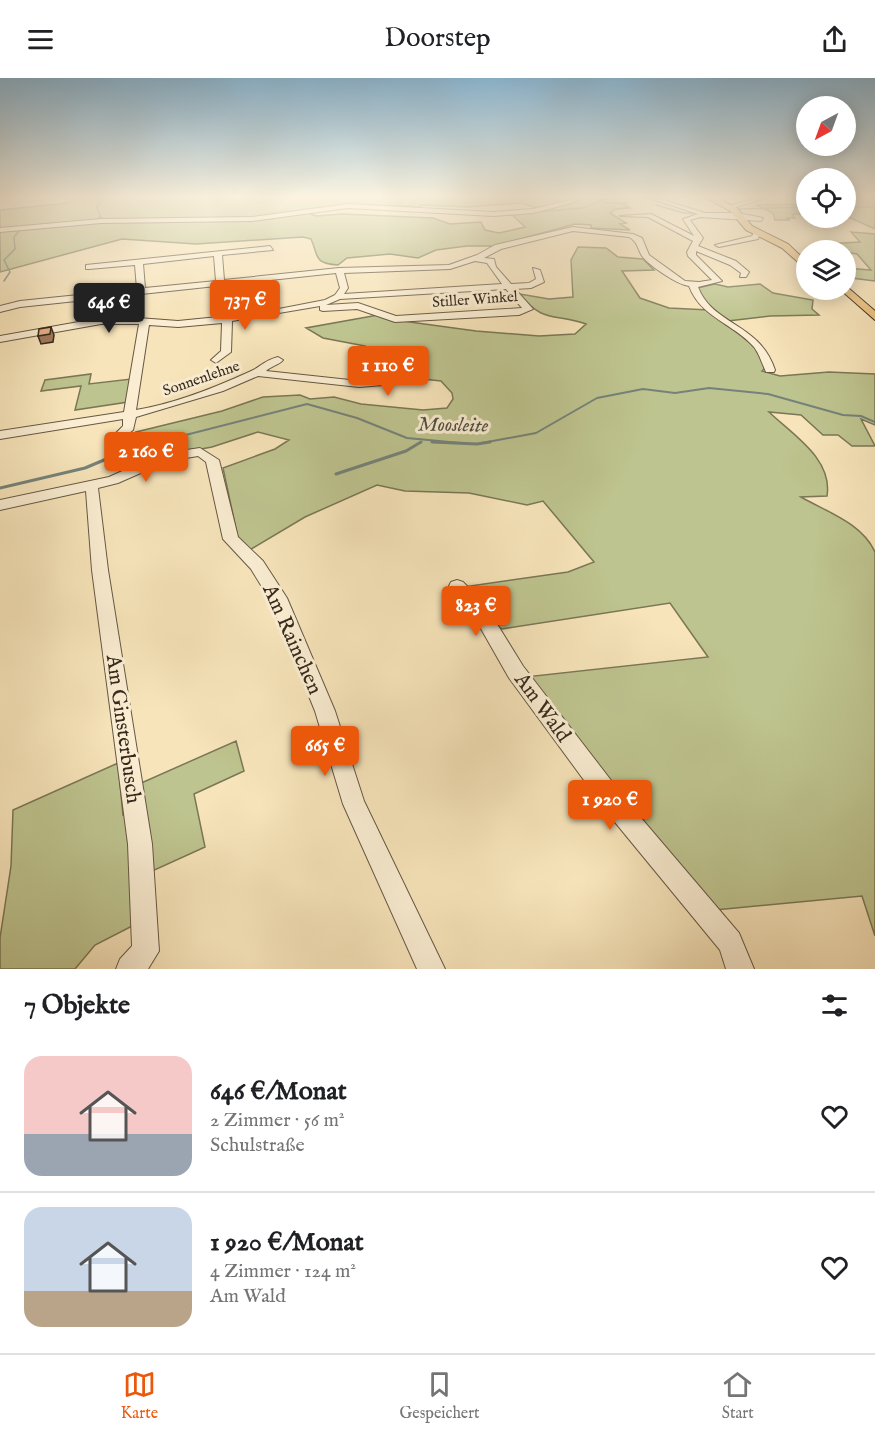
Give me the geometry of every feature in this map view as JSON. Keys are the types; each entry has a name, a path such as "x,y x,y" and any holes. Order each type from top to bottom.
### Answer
{"main road":[{"path":"768,238 785,246 796,256"},
{"path":"856,299 875,317"}],"street":[{"path":"0,309 81,292 141,290 339,270 450,267 476,259 494,248 534,238"},
{"path":"635,238 639,240 646,256 676,278 693,285 718,281 692,256 697,238"},
{"path":"686,238 733,263 745,273 743,275"},
{"path":"719,245 752,238"},
{"path":"89,267 270,248"},
{"path":"216,360 226,352 218,253"},
{"path":"476,259 491,261 492,267 505,286"},
{"path":"139,262 141,290"},
{"path":"338,297 344,288 339,270"},
{"path":"314,307 338,297 540,282 536,270"},
{"path":"693,285 696,296 711,310 753,339 769,362 770,370"},
{"name":"Stiller Winkel","path":"358,306 395,319 528,309 505,286"},
{"path":"77,316 81,292"},
{"path":"338,297 358,306"},
{"path":"0,348 4,346 3,338 77,316 178,324 314,307 358,306"},
{"path":"116,439 128,431 129,415 144,341 144,323"},
{"name":"Sonnenlehne","path":"0,435 129,415 193,398 258,374 268,363 278,360"},
{"path":"258,374 358,384 416,380"},
{"name":"Am Rainchen","path":"89,485 122,477 165,457 200,452 212,460 231,539 257,565 278,598 325,711 354,804 431,969"},
{"path":"0,505 89,485"},
{"name":"Am Ginsterbusch","path":"89,485 93,490 100,570 140,844 146,951 130,969"},
{"name":"Am Wald","path":"458,586 478,608 516,672 622,813 730,942 740,969"}],"green space":[{"path":"0,238 294,238 196,244 122,239 0,272"},
{"path":"305,238 525,238 494,246 467,246 436,250 418,258 390,254 347,258 338,265 321,261 316,255 311,239"},
{"path":"856,238 875,238 875,281 856,279 856,269 871,270 856,254 856,242 860,242"},
{"path":"578,247 606,248 618,257 643,259 654,270 622,271 640,298 669,308 709,310 757,347 767,366 762,371 780,376 829,372 875,374 875,425 861,419 875,446 852,446 838,435 823,435 801,415 769,412 809,449 824,470 827,496 801,497 853,526 862,533 875,552 875,936 862,896 715,910 525,677 708,657 670,603 502,629 496,626 463,587 568,572 594,562 543,501 527,505 469,493 405,491 377,485 305,517 248,551 238,538 223,468 275,449 289,440 258,432 212,447 157,457 136,432 222,411 263,397 300,395 310,399 334,397 361,404 423,410 447,408 453,399 452,393 441,381 423,379 382,365 376,353 365,346 323,338 306,328 378,315 395,320 476,331 539,336 575,334 586,324 543,314 520,294 549,299 573,297 571,260"},
{"path":"715,284 728,287 760,284 773,293 796,297 796,300 813,300 812,309 819,315 770,316 728,321 698,296 697,288"},
{"path":"91,374 89,384 131,379 128,402 75,410 81,386 41,391 45,380"},
{"path":"236,741 244,771 194,794 205,847 148,873 139,784"},
{"path":"118,763 123,815 132,812 138,923 95,945 75,969 0,969 0,938 11,866 13,810"}],"building":[{"path":"51,327 50,334 38,336 39,329"}],"waterway":[{"path":"4,281 10,272 4,260 15,249 14,238"},
{"name":"Moosleite","path":"482,443 536,433 597,398 643,389 675,393 709,388 768,394 843,415 861,416 875,422"},
{"name":"Moosleite","path":"170,439 307,404 357,418 407,438 460,443"},
{"name":"Moosleite","path":"154,443 164,441"},
{"name":"Moosleite","path":"0,488 85,468 135,447 161,442"},
{"path":"336,474 406,451 421,442"},
{"name":"Moosleite","path":"432,442 477,444 490,442"}]}
